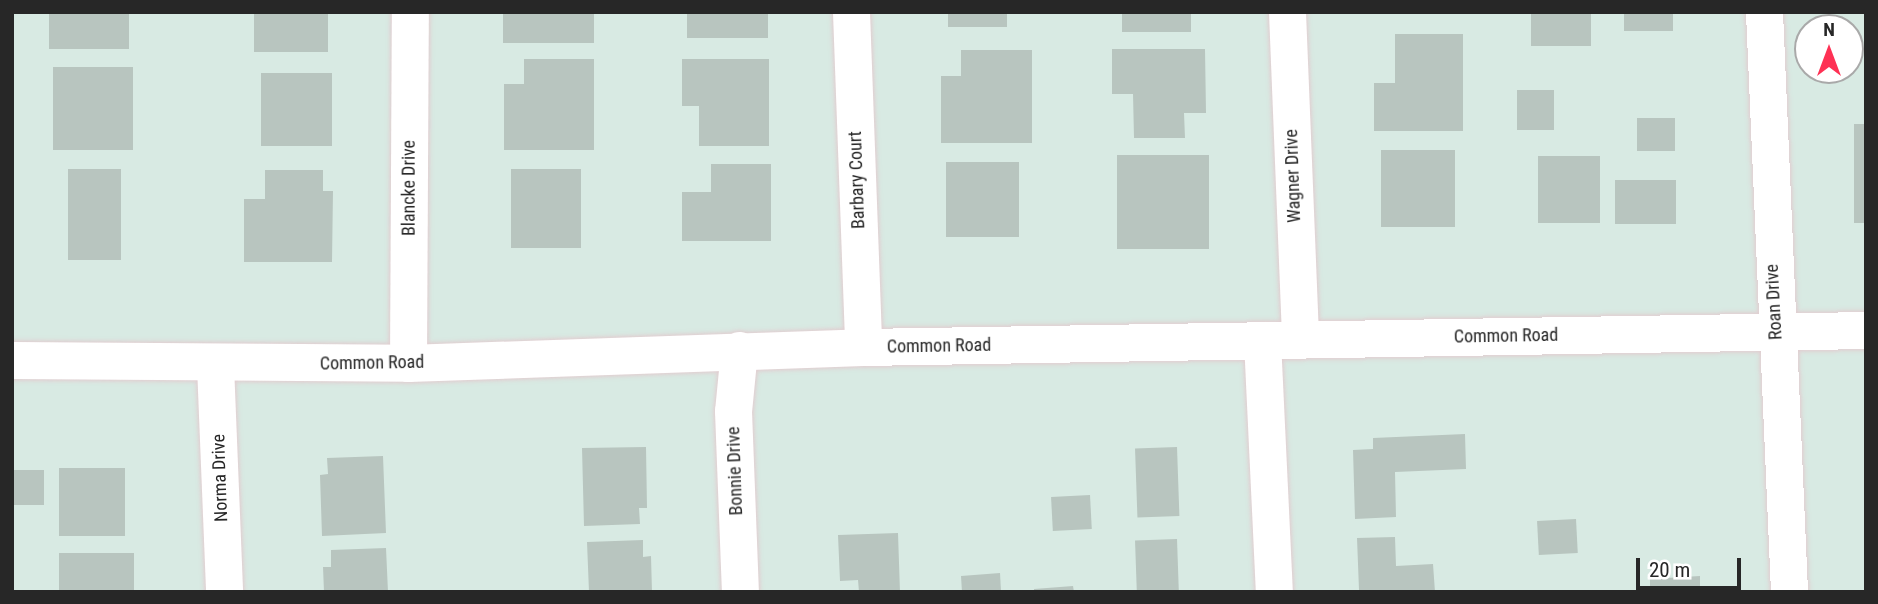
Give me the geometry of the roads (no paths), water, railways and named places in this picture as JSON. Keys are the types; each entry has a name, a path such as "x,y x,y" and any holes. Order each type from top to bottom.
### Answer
{"street":[{"name":"Blancke Drive","path":"408,363 410,12"},
{"name":"Barbary Court","path":"851,12 863,347"},
{"name":"Wagner Drive","path":"1287,12 1300,340"},
{"name":"Roan Drive","path":"1764,12 1775,332 1789,592"},
{"name":"Common Road","path":"12,360 215,365 408,363 863,347 1866,330"},
{"path":"1262,340 1274,592"},
{"name":"Bonnie Drive","path":"739,350 733,411 740,592"},
{"name":"Norma Drive","path":"215,365 224,592"}]}
